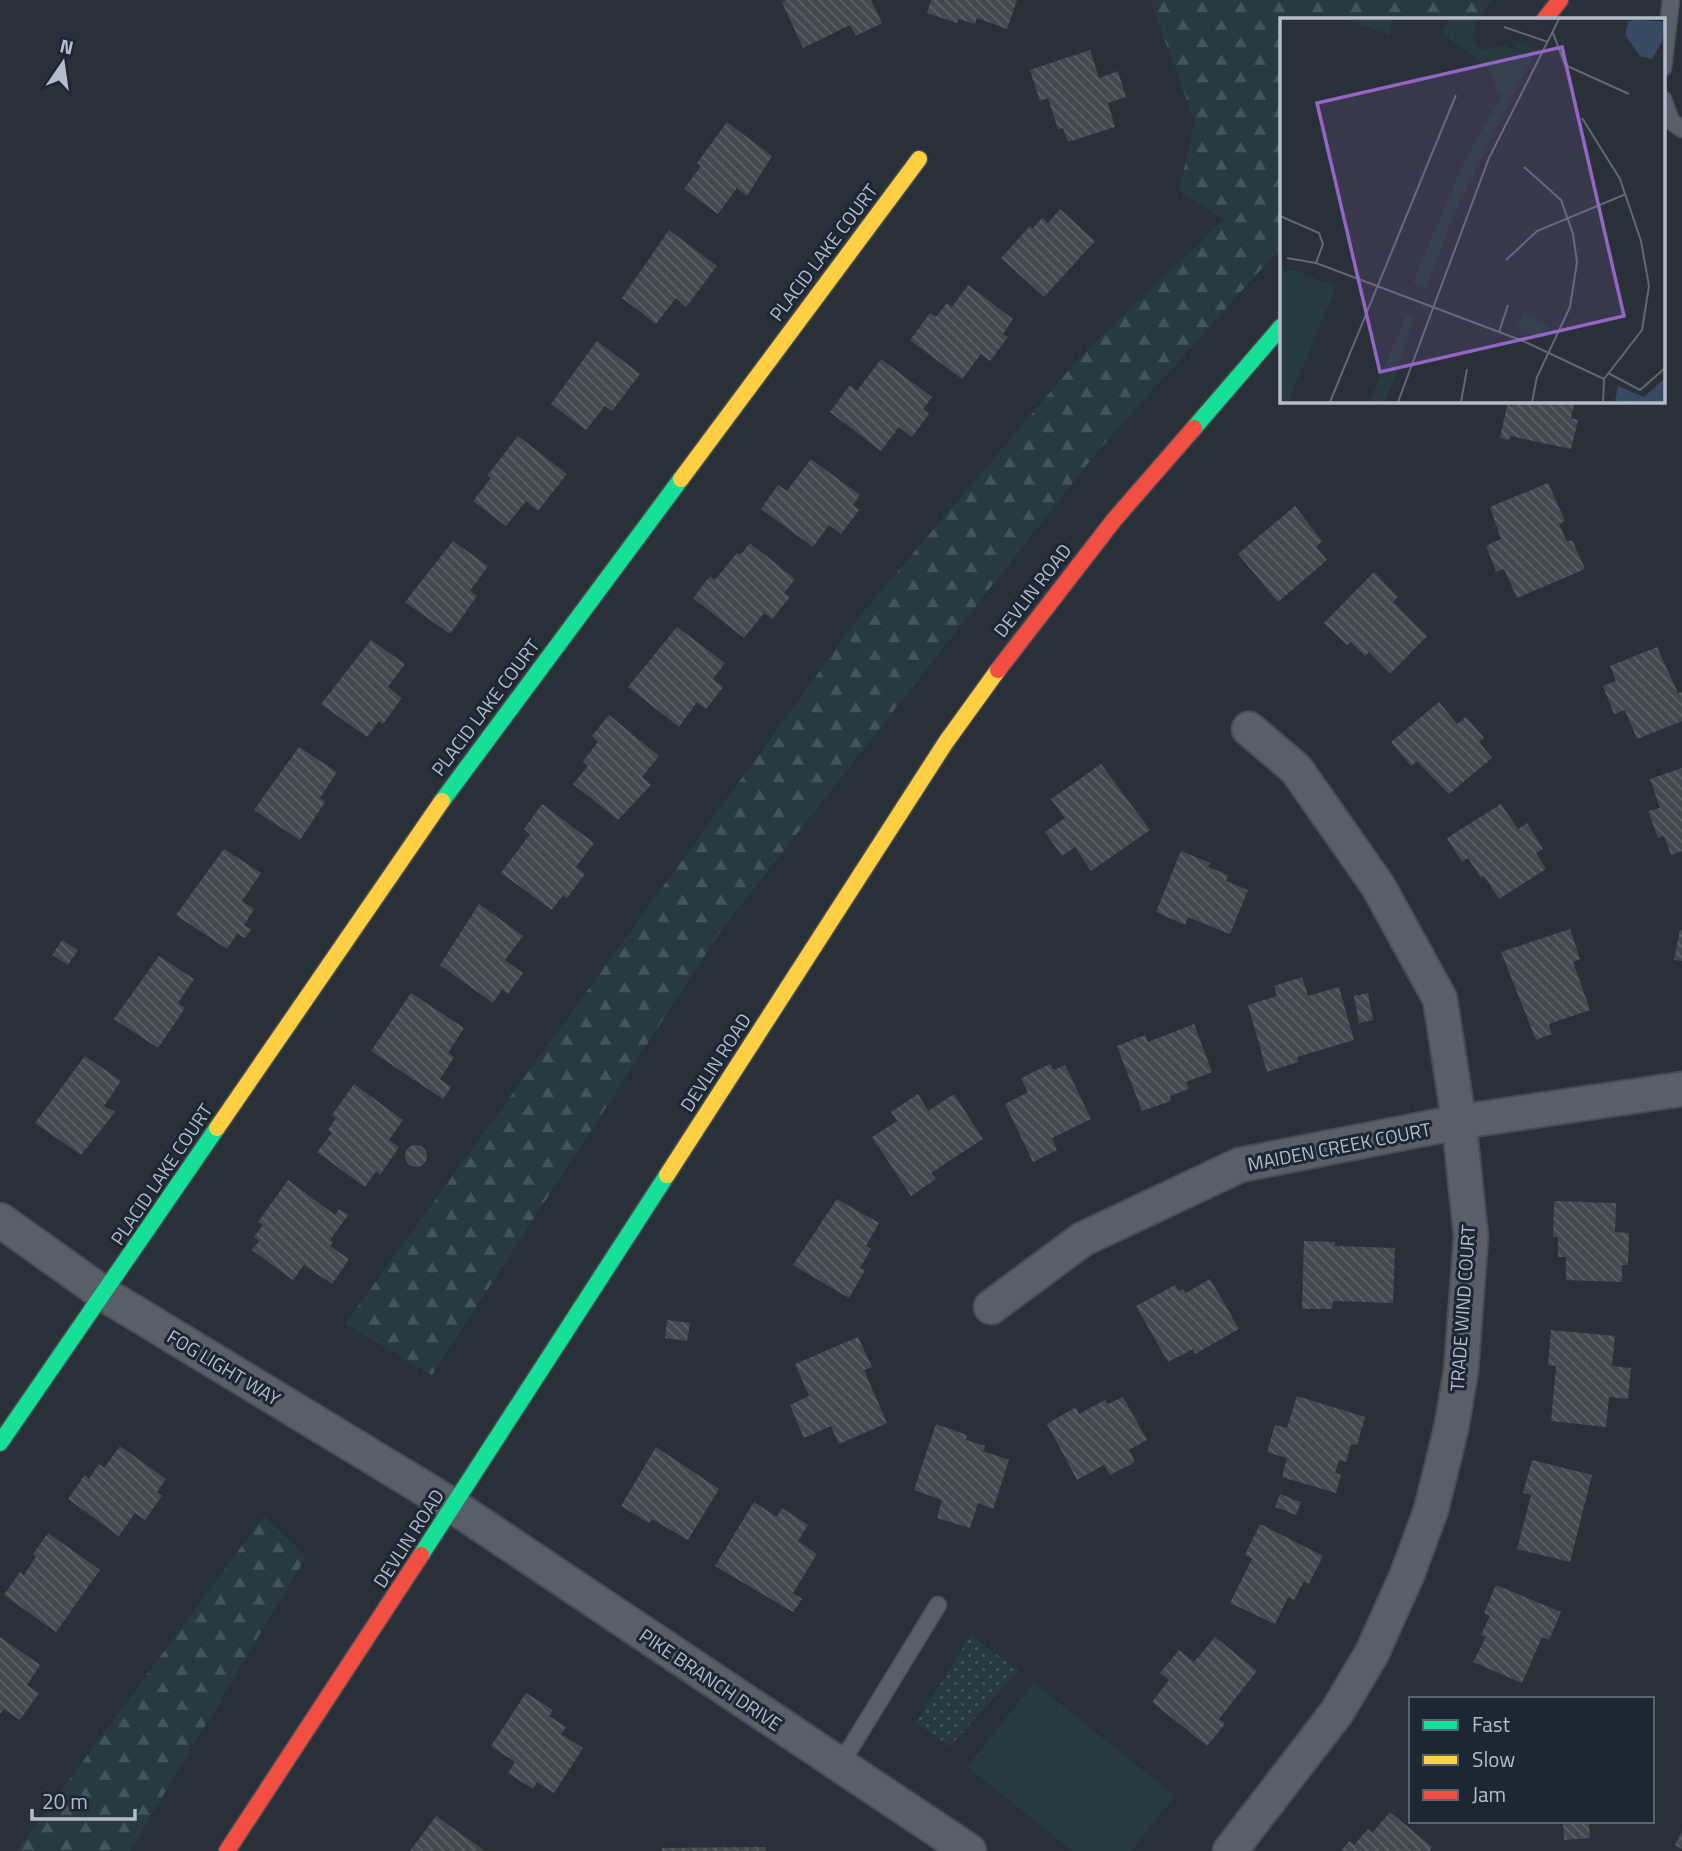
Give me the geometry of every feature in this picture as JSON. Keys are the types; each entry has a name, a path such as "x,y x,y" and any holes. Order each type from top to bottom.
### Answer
{"main road":[{"path":"1546,18 1560,0"},
{"name":"PLACID LAKE COURT","path":"0,1443 440,804 919,159"},
{"name":"DEVLIN ROAD","path":"227,1851 946,743 1036,617 1114,520 1280,328"}],"street":[{"name":"TRADE WIND COURT","path":"1230,1851 1292,1774 1344,1700 1377,1642 1431,1510 1451,1429 1461,1371 1471,1237 1459,1122 1440,999 1378,886 1296,769 1249,729"},
{"name":"MAIDEN CREEK COURT","path":"991,1307 1083,1239 1240,1165 1459,1122 1682,1089"},
{"name":"FOG LIGHT WAY","path":"0,1220 104,1294 453,1506"},
{"name":"PIKE BRANCH DRIVE","path":"453,1506 969,1851"}],"lane":[{"path":"1664,60 1671,0"},
{"path":"1664,102 1671,121 1682,128"},
{"path":"840,1765 938,1605"}],"green space":[{"path":"1150,0 1492,0 1478,18 1280,18 1280,248 1097,452 722,929 432,1375 345,1324 859,617 1080,357 1224,219 1179,191 1195,122"},
{"path":"264,1516 306,1557 130,1851 17,1851"},
{"path":"970,1636 1019,1670 950,1746 916,1723"},
{"path":"1034,1683 1175,1796 1131,1851 1072,1851 967,1767"}],"building":[{"path":"871,0 882,23 856,36 850,25 803,48 782,2"},
{"path":"931,0 1017,0 1007,29 977,18 975,24 959,19 957,23 927,13"},
{"path":"1090,50 1099,78 1118,71 1126,97 1108,103 1115,127 1068,142 1063,128 1058,129 1048,98 1040,101 1030,70"},
{"path":"727,122 772,156 747,196 737,188 718,214 684,189 701,166 697,163"},
{"path":"1060,209 1095,241 1044,297 1001,258 1030,226 1032,229 1042,218 1048,223"},
{"path":"669,230 717,266 686,307 676,298 656,324 622,298"},
{"path":"968,285 1013,319 1003,334 1008,337 990,361 981,354 962,379 910,340 930,313 936,317 947,303 952,307"},
{"path":"597,341 640,374 612,411 605,406 586,430 551,404"},
{"path":"881,359 932,397 923,409 929,414 912,437 899,427 881,451 830,412 850,385 857,391"},
{"path":"1514,402 1575,402 1571,418 1578,420 1571,449 1510,436 1509,440 1500,438 1507,405 1512,406"},
{"path":"518,436 567,474 538,511 526,501 506,526 473,501 491,478 487,476"},
{"path":"811,459 860,495 853,505 859,510 841,534 829,525 813,547 761,509 778,485 787,491"},
{"path":"1548,483 1565,521 1559,524 1567,542 1572,540 1585,569 1517,598 1504,569 1496,572 1486,546 1501,539 1490,507"},
{"path":"1295,506 1322,541 1316,547 1327,560 1278,602 1238,554"},
{"path":"453,541 488,566 470,591 477,596 450,634 405,602"},
{"path":"750,543 795,579 784,593 790,597 772,619 764,613 744,638 693,598 710,576 715,580 737,553 740,555"},
{"path":"1374,572 1398,597 1393,602 1427,636 1390,674 1369,652 1365,656 1351,642 1347,645 1324,623"},
{"path":"677,627 725,663 713,679 723,687 706,709 697,702 679,727 628,687"},
{"path":"371,640 405,664 388,687 402,698 383,724 379,721 367,737 321,704"},
{"path":"1657,647 1678,693 1682,692 1682,721 1637,739 1625,710 1614,714 1603,686 1616,681 1610,666"},
{"path":"1439,702 1457,724 1466,717 1484,738 1479,742 1492,758 1449,794 1417,761 1411,766 1391,742"},
{"path":"609,715 659,756 642,777 651,785 618,820 573,784 588,766 583,761 598,742 592,736"},
{"path":"299,747 337,772 320,798 325,802 300,840 254,810"},
{"path":"1101,764 1150,830 1091,871 1075,847 1062,856 1045,832 1065,818 1051,799"},
{"path":"1682,768 1682,851 1671,855 1664,836 1658,838 1648,811 1660,808 1650,779"},
{"path":"542,804 594,843 576,867 585,874 567,898 563,895 552,910 501,873 530,834 524,829"},
{"path":"1501,804 1518,829 1527,823 1543,849 1536,853 1546,869 1499,899 1468,858 1462,862 1447,838"},
{"path":"224,849 261,873 242,901 254,909 244,925 251,929 245,938 237,934 227,949 176,915"},
{"path":"1181,851 1210,863 1208,867 1228,875 1226,881 1248,890 1230,934 1188,917 1185,925 1156,912"},
{"path":"479,904 523,936 505,960 523,973 508,994 502,989 493,1003 440,965"},
{"path":"1570,929 1580,959 1573,962 1590,1010 1549,1024 1552,1034 1536,1040 1501,952"},
{"path":"1682,930 1682,961 1674,960"},
{"path":"62,940 78,950 68,965 52,955"},
{"path":"159,956 194,979 178,1003 185,1008 158,1048 114,1019"},
{"path":"1302,977 1308,996 1339,987 1354,1040 1297,1057 1298,1062 1267,1072 1248,1005 1277,996 1274,986"},
{"path":"411,993 464,1028 448,1053 454,1057 440,1079 451,1087 443,1099 371,1051"},
{"path":"1368,993 1373,1020 1359,1023 1354,996"},
{"path":"1194,1024 1212,1072 1186,1082 1189,1089 1170,1096 1171,1101 1142,1111 1117,1046 1145,1035 1148,1042"},
{"path":"85,1056 121,1081 104,1106 115,1112 81,1155 35,1123"},
{"path":"1050,1064 1054,1070 1065,1065 1091,1119 1052,1138 1057,1150 1033,1162 1005,1104 1028,1092 1021,1078"},
{"path":"354,1084 403,1120 389,1140 399,1147 380,1175 376,1171 365,1187 317,1152 332,1133 328,1130 336,1118 332,1115"},
{"path":"918,1094 928,1111 954,1094 983,1139 931,1173 936,1179 911,1196 872,1137 897,1121 891,1112"},
{"path":"416,1145 424,1148 427,1156 424,1164 416,1167 408,1164 405,1156 408,1148"},
{"path":"288,1180 335,1215 339,1209 348,1215 330,1240 333,1242 330,1246 349,1259 332,1284 304,1265 293,1280 252,1250 259,1241 254,1237 263,1225 258,1222"},
{"path":"837,1199 879,1223 866,1246 871,1249 860,1268 865,1270 849,1298 793,1265"},
{"path":"1554,1201 1616,1203 1615,1232 1629,1233 1628,1265 1622,1265 1622,1282 1566,1280 1566,1257 1558,1257 1558,1237 1553,1237"},
{"path":"1304,1241 1335,1242 1335,1246 1395,1248 1393,1303 1333,1301 1332,1309 1302,1309"},
{"path":"1210,1279 1239,1329 1195,1354 1193,1349 1168,1362 1136,1306 1175,1285 1179,1291 1183,1289 1186,1293"},
{"path":"667,1320 690,1323 687,1341 665,1338"},
{"path":"1551,1330 1615,1336 1612,1366 1631,1368 1628,1399 1609,1397 1606,1427 1551,1421 1556,1366 1548,1365"},
{"path":"858,1337 872,1367 864,1370 887,1423 839,1444 831,1426 804,1438 790,1405 809,1396 795,1364"},
{"path":"1297,1396 1365,1417 1357,1445 1351,1444 1346,1462 1339,1460 1335,1473 1341,1475 1336,1493 1282,1477 1287,1458 1267,1452 1275,1425 1287,1428"},
{"path":"1123,1397 1147,1440 1129,1450 1135,1462 1110,1475 1104,1465 1077,1480 1047,1424 1076,1407 1079,1414 1105,1400 1108,1404"},
{"path":"936,1424 967,1435 966,1440 985,1446 983,1451 1009,1460 993,1509 978,1503 970,1528 937,1518 942,1500 914,1490"},
{"path":"120,1446 166,1479 157,1492 162,1496 145,1520 135,1513 119,1536 68,1499 85,1475 89,1479 99,1464 104,1468"},
{"path":"656,1447 719,1489 688,1540 652,1519 649,1523 621,1506"},
{"path":"1532,1460 1592,1475 1570,1562 1517,1549 1531,1495 1523,1493"},
{"path":"1280,1494 1301,1502 1296,1515 1275,1507"},
{"path":"754,1502 777,1517 782,1508 808,1525 798,1541 817,1554 793,1593 802,1599 793,1612 715,1566"},
{"path":"1260,1524 1323,1556 1309,1584 1304,1581 1294,1600 1288,1597 1275,1624 1230,1603 1252,1559 1245,1555"},
{"path":"48,1533 100,1570 56,1632 4,1595 20,1572 24,1575 36,1557 33,1554"},
{"path":"1496,1585 1561,1612 1549,1640 1542,1637 1522,1683 1473,1662 1486,1637 1481,1635 1490,1616 1484,1613"},
{"path":"0,1637 40,1665 27,1685 39,1693 20,1720 4,1709 0,1714"},
{"path":"1215,1637 1257,1671 1219,1719 1225,1724 1207,1746 1152,1702 1169,1680 1160,1673 1179,1650 1194,1662"},
{"path":"526,1693 553,1710 549,1716 566,1727 561,1734 583,1748 554,1793 537,1782 533,1789 508,1773 515,1762 491,1746"},
{"path":"1390,1812 1432,1847 1430,1851 1341,1851 1349,1841 1354,1845 1368,1829 1372,1833"},
{"path":"436,1816 485,1851 410,1851"},
{"path":"1563,1823 1589,1823 1590,1838 1564,1840"},
{"path":"1682,1831 1682,1849 1675,1845"},
{"path":"765,1847 766,1851 662,1851 662,1848"}],"traffic: fast":[{"path":"1194,428 1280,328"},
{"path":"442,801 681,479"},
{"path":"0,1443 217,1128"},
{"path":"421,1555 667,1175"}],"traffic: slow":[{"path":"681,479 919,159"},
{"path":"667,1175 946,742 998,670"},
{"path":"217,1128 442,801"}],"traffic: jam":[{"path":"1546,18 1560,0"},
{"path":"998,670 1114,520 1194,428"},
{"path":"227,1851 421,1555"}]}
